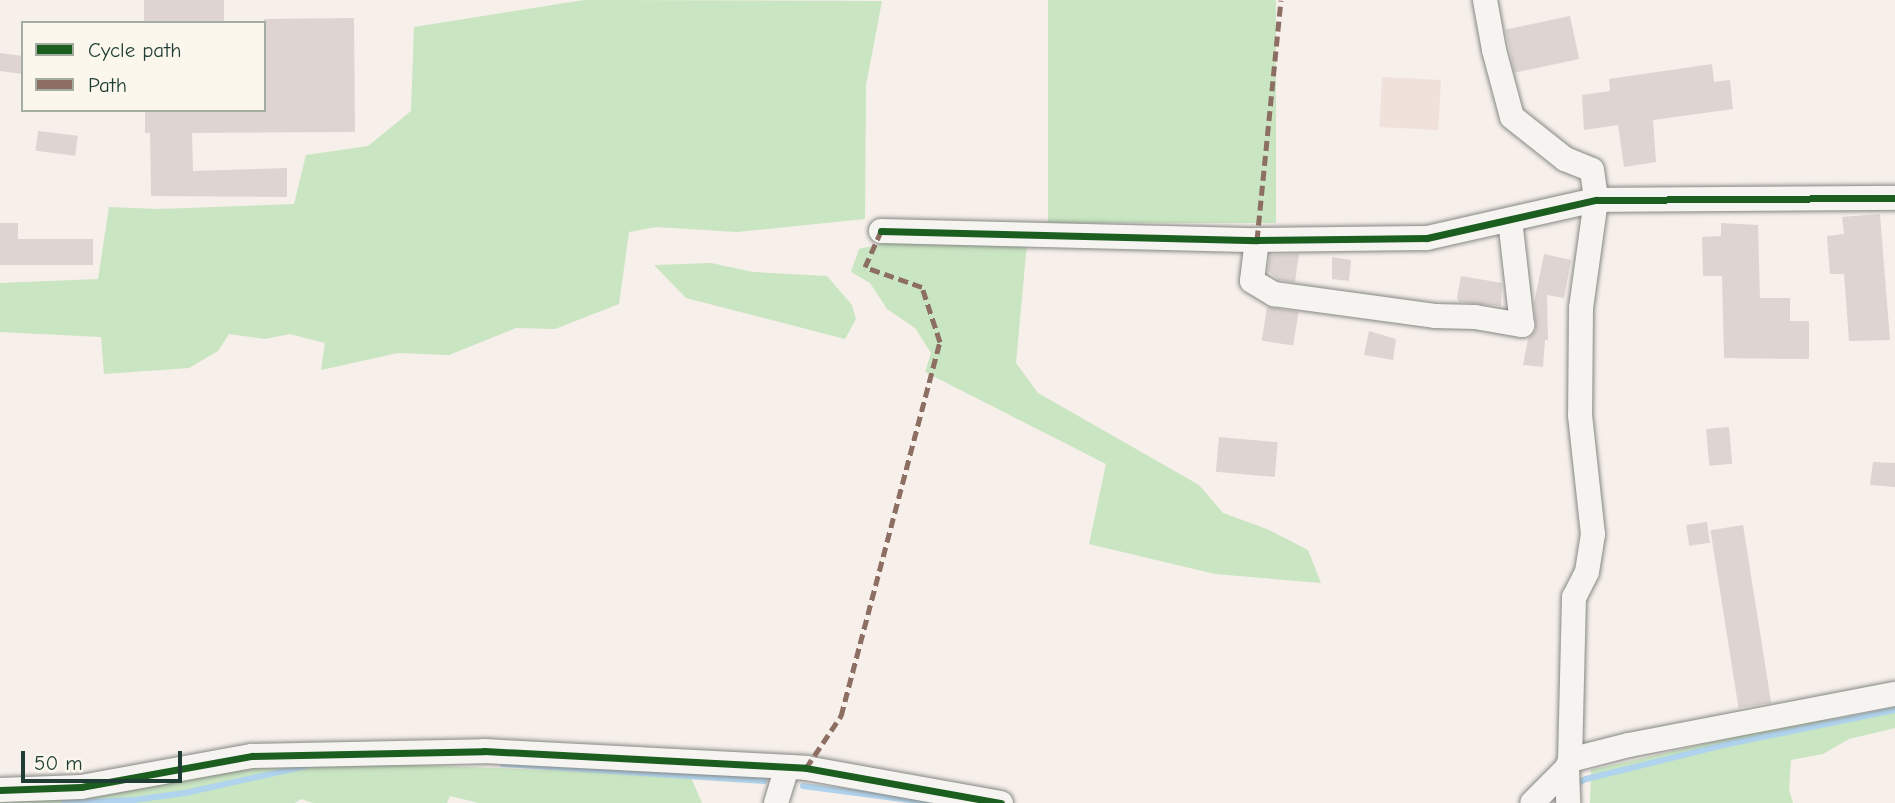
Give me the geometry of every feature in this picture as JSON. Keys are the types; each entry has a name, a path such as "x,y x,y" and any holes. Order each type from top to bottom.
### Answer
{"street":[{"path":"1485,0 1494,50 1512,117 1565,159 1592,170 1596,200 1581,321 1580,415 1593,534 1587,572 1574,597 1568,803"},
{"path":"881,231 1256,240 1427,238 1596,200 1895,198"},
{"path":"1256,240 1252,281 1274,295 1435,316 1475,317 1522,326 1510,220"},
{"path":"1532,803 1568,764 1629,745 1895,694"},
{"path":"0,790 81,788 252,756 484,751 806,768 1001,803"},
{"path":"776,803 787,768"}],"shaded area":[{"path":"1382,77 1441,80 1438,130 1379,127"}],"green space":[{"path":"584,0 882,1 866,85 865,219 737,232 656,227 629,232 619,304 555,329 516,328 449,355 398,353 321,370 325,343 290,334 265,339 229,334 218,351 189,368 104,374 101,337 0,332 0,283 98,279 109,207 159,209 294,204 306,155 368,146 411,111 414,27"},
{"path":"1048,0 1276,0 1276,223 1048,223"},
{"path":"898,240 1027,243 1016,363 1038,393 1199,485 1223,513 1267,529 1308,550 1321,583 1215,574 1089,544 1106,464 925,372 931,353 915,328 887,309 870,283 851,272 859,249"},
{"path":"711,263 753,272 827,276 852,305 856,319 845,339 686,298 654,265"},
{"path":"1895,712 1895,728 1849,739 1823,754 1791,760 1789,790 1793,803 1590,803 1591,770 1796,723"},
{"path":"382,764 690,775 702,803 479,803 450,796 447,803 313,803 301,799 295,803 0,803 0,800 98,797 257,765"}],"building":[{"path":"144,0 224,0 224,21 144,21"},
{"path":"1570,16 1579,59 1515,73 1505,30"},
{"path":"354,18 355,132 192,133 193,171 287,168 287,197 151,196 150,133 145,133 145,112 266,112 264,19"},
{"path":"0,53 21,56 21,74 0,71"},
{"path":"1712,64 1714,82 1730,80 1733,109 1653,120 1656,162 1624,167 1618,125 1584,130 1582,95 1610,91 1609,79"},
{"path":"38,131 78,136 75,156 36,151"},
{"path":"1880,214 1890,340 1849,341 1844,274 1830,274 1827,236 1844,234 1842,217"},
{"path":"0,223 18,223 18,239 93,239 93,265 0,265"},
{"path":"1721,223 1758,225 1760,298 1790,298 1790,321 1809,321 1809,359 1724,358 1722,276 1703,276 1702,237 1721,236"},
{"path":"1299,254 1295,282 1279,280 1268,271 1270,255"},
{"path":"1544,254 1571,260 1564,298 1547,295 1548,340 1545,340 1543,367 1523,365 1528,339 1536,330 1534,303"},
{"path":"1332,257 1351,260 1349,281 1332,279"},
{"path":"1461,276 1502,283 1501,306 1459,302 1457,298"},
{"path":"1267,307 1299,312 1293,346 1262,341"},
{"path":"1369,331 1396,339 1393,360 1364,355"},
{"path":"1729,427 1732,464 1709,466 1706,429"},
{"path":"1219,437 1278,442 1275,477 1216,472"},
{"path":"1873,462 1895,463 1895,487 1870,485"},
{"path":"1707,522 1710,543 1689,546 1686,525"},
{"path":"1743,525 1771,703 1739,708 1710,530"}],"waterway":[{"path":"1578,783 1728,744 1895,710"},
{"path":"503,764 764,781"},
{"path":"64,803 134,800 185,793 307,766"},
{"path":"803,786 932,803"}],"marked path":[{"path":"1257,240 1281,0"},
{"path":"806,768 841,716 940,342 922,287 865,267 881,231"}],"cycle path":[{"path":"881,231 1257,240 1427,238 1596,200 1895,198"},
{"path":"0,790 81,787 252,756 484,751 806,768 1001,803"}]}
